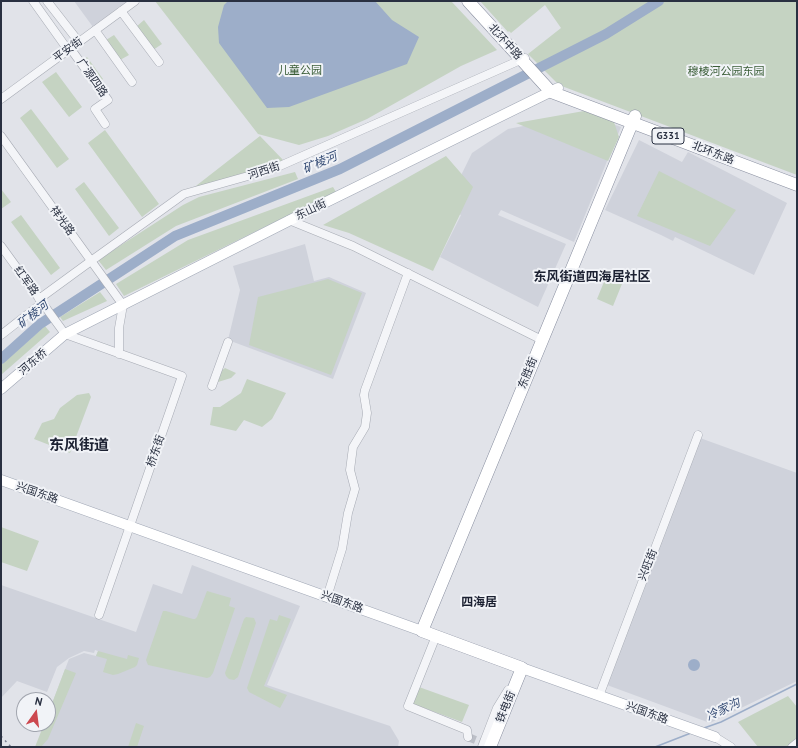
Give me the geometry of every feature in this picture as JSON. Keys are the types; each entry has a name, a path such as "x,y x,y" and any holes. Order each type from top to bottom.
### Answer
{"highway":[{"name":"北环中路","path":"468,1 550,86"},
{"name":"北环中路","path":"476,1 524,58"},
{"name":"北环东路","path":"550,86 797,185"},
{"name":"北环东路","path":"634,119 797,177"},
{"name":"东胜街","path":"422,631 634,119"},
{"name":"兴国东路","path":"422,631 522,668"},
{"name":"铁电街","path":"490,747 522,668"}],"main road":[{"name":"东山街","path":"63,332 123,305 550,86"},
{"name":"河东桥","path":"1,389 63,332"},
{"name":"兴国东路","path":"1,480 422,631"},
{"name":"兴国东路","path":"522,668 714,737"}],"street":[{"name":"广源四路","path":"32,1 108,100 95,109 105,124"},
{"name":"广源四路","path":"47,1 79,42"},
{"name":"平安街","path":"1,99 135,1"},
{"path":"121,11 159,62"},
{"path":"95,30 132,82"},
{"name":"河西街","path":"1,335 40,300 91,260 184,194 273,169 524,58"},
{"name":"祥光路","path":"1,136 123,305"},
{"path":"289,220 353,246 542,340"},
{"name":"红军路","path":"2,250 63,332"},
{"path":"327,597 342,549 348,513 355,489 350,470 353,447 365,427 367,413 364,395 365,390 408,273"},
{"path":"63,332 119,354 119,328 123,305"},
{"path":"212,386 228,342"},
{"name":"桥东街","path":"99,614 182,376 119,354"},
{"name":"兴旺街","path":"599,696 698,435"},
{"path":"436,636 408,706 467,730 468,737"},
{"path":"482,747 497,708 522,668"},
{"path":"714,737 731,747"},
{"path":"792,747 797,743"}],"shaded area":[{"path":"74,1 129,1 93,27"},
{"path":"585,114 621,127 574,242 501,210 498,215 566,244 538,307 440,257 461,215 445,208 472,153 508,129"},
{"path":"639,140 682,162 688,152 787,203 754,275 675,237 673,241 605,210"},
{"path":"305,244 314,281 329,277 366,293 333,379 228,340 240,290 233,266"},
{"path":"700,438 797,473 797,681 710,723 607,685"},
{"path":"192,565 300,606 267,685 390,726 399,741 398,747 35,747 43,732 56,732 56,693 69,659 84,653 96,656 98,651 95,650 94,653 84,651 69,658 57,667 47,692 17,681 1,698 1,585 136,632 153,584 182,594"}],"green space":[{"name":"儿童公园","path":"155,1 451,1 497,50 461,66 367,119 328,136 299,145 258,134"},
{"name":"穆棱河公园东园","path":"480,1 797,1 797,175 559,85 528,54 561,28 545,5 511,33 509,31 508,32"},
{"path":"144,20 162,44 153,50 136,27"},
{"path":"114,35 129,55 120,60 106,40"},
{"path":"87,57 103,79 98,83 83,60"},
{"path":"56,72 82,107 69,117 42,82"},
{"path":"31,109 69,159 57,168 20,118"},
{"path":"584,111 614,122 619,137 608,161 516,123"},
{"path":"105,130 159,204 142,217 88,143"},
{"path":"260,136 285,162 192,189"},
{"path":"446,156 473,187 433,271 349,233 323,225"},
{"path":"659,171 736,210 710,246 637,216"},
{"path":"295,172 298,179 176,226 106,270 98,260 183,205 199,197"},
{"path":"84,182 119,228 109,236 75,189"},
{"path":"333,187 336,192 124,296 116,284 188,240"},
{"path":"1,189 11,202 1,209"},
{"path":"21,215 60,268 51,275 11,222"},
{"path":"608,272 624,279 613,306 597,299"},
{"path":"328,279 362,293 331,375 249,345 258,297"},
{"path":"100,292 107,301 63,321 60,317"},
{"path":"45,326 50,332 1,375 1,365"},
{"path":"225,368 236,373 231,378 218,382 221,371"},
{"path":"247,379 286,393 272,419 262,427 244,420 236,431 210,425 213,407 220,407 241,393"},
{"path":"89,393 91,397 70,453 34,439 42,423 54,419 60,408 77,395"},
{"path":"1,527 39,541 27,571 1,562"},
{"path":"207,591 231,598 229,606 235,608 213,673 210,677 207,678 148,665 146,660 163,611 195,619"},
{"path":"279,615 291,619 264,686 287,695 280,708 249,692 247,688 270,619 277,621"},
{"path":"246,617 254,618 256,623 238,677 234,680 229,679 225,673"},
{"path":"98,651 127,659 128,655 139,658 135,667 113,675 103,672 107,659 96,656"},
{"path":"65,669 76,673 56,720 56,693"},
{"path":"419,687 469,705 462,722 413,704"},
{"path":"788,696 797,707 797,740 788,747 758,747 738,722"},
{"path":"136,723 144,726 137,747 128,747"},
{"path":"41,732 51,732 48,739 41,747 35,747"}],"water":[{"path":"228,1 375,1 392,20 419,37 407,64 289,107 267,108 219,43 218,27 224,5"},
{"path":"692,659 696,659 700,665 696,671 692,671 688,667 688,663"}],"waterway":[{"name":"矿棱河","path":"1,359 40,324 175,236 340,169 606,34 659,1"},
{"name":"冷家沟","path":"704,728 721,722 797,684"},
{"name":"冷家沟","path":"655,747 691,733"}],"tunnel":[{"path":"468,737 483,743"}],"railway":[{"path":"1,736 11,747"}],"district":[{"name":"东风街道四海居社区","path":"592,277"},
{"name":"东风街道","path":"79,446"},
{"name":"四海居","path":"479,603"}]}
